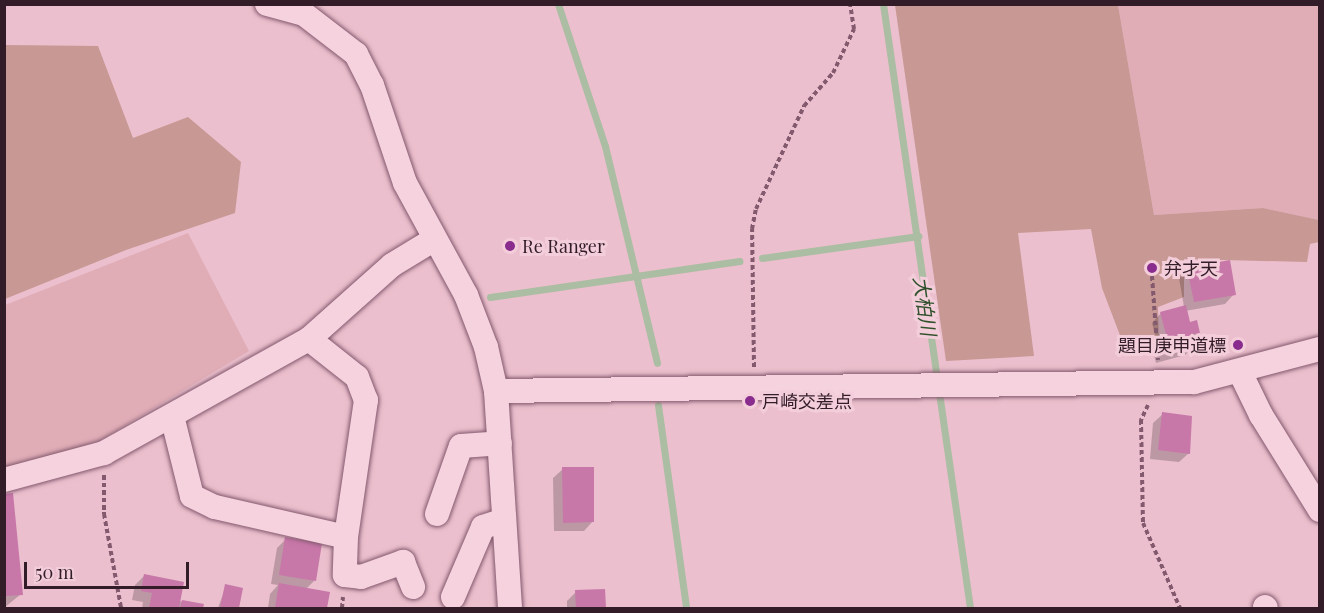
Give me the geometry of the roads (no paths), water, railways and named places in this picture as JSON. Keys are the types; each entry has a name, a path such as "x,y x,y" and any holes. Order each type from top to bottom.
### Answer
{"street":[{"path":"273,5 304,14 356,54 372,85 405,183 466,295 486,347 496,391 510,609"},
{"path":"4,480 104,453 172,416 309,339 392,265 435,239"},
{"path":"309,339 357,376 366,399 346,537 345,575 361,578 403,562 413,587"},
{"path":"496,391 925,384 1158,373 1194,382 1240,372 1320,348"},
{"path":"1240,372 1261,415 1320,510"},
{"path":"172,416 192,496 215,507 346,537"},
{"path":"437,514 460,446 500,443"},
{"path":"453,597 483,527 504,520"}],"waterway":[{"path":"558,4 605,146 657,363"},
{"name":"大柏川","path":"883,4 970,608"},
{"path":"762,258 918,236"},
{"path":"490,297 739,261"},
{"path":"658,405 686,608"}],"place":[{"name":"Re Ranger","path":"510,246"},
{"name":"弁才天","path":"1152,268"},
{"name":"題目庚申道標","path":"1238,345"},
{"name":"戸崎交差点","path":"750,401"}]}
